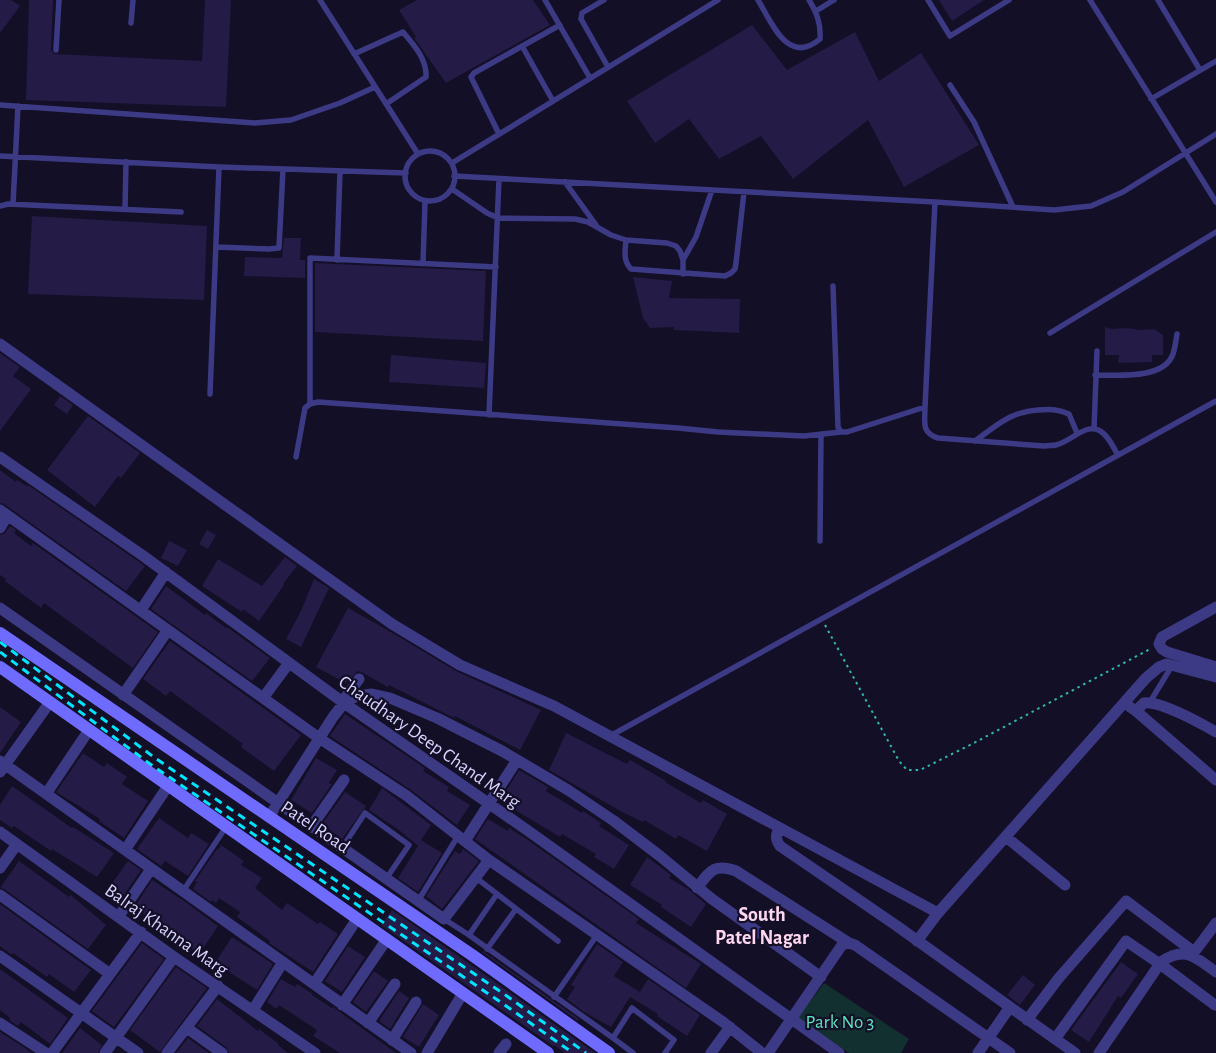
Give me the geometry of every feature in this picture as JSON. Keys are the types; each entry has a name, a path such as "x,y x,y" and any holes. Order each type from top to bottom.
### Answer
{"main road":[{"name":"Patel Road","path":"0,633 472,955 609,1053"},
{"path":"0,667 548,1053"}],"street":[{"path":"0,344 392,624 460,665 554,706 938,914"},
{"name":"Chaudhary Deep Chand Marg","path":"0,457 166,572 343,702 839,1053"},
{"path":"0,528 4,513 319,738 406,796 489,860 598,934 762,1053"},
{"path":"141,610 166,572"},
{"path":"1216,607 1162,637 1159,644 1167,652 1216,667"},
{"path":"0,608 444,920 489,860"},
{"path":"123,695 168,630"},
{"path":"263,698 290,663"},
{"path":"917,941 938,914 1146,678 1159,667 1166,664 1216,676"},
{"path":"269,817 359,679"},
{"path":"343,702 357,696 372,694 390,698 437,718 516,760 568,790 614,821 660,856 697,888 821,977"},
{"path":"50,702 2,766 46,794 411,1053"},
{"path":"1136,711 1144,703 1150,702 1196,720 1216,732"},
{"path":"1125,703 1216,780"},
{"path":"46,794 89,730"},
{"path":"462,838 489,804 516,760"},
{"path":"311,827 344,780"},
{"path":"125,850 168,786"},
{"path":"779,828 776,842 780,846 1075,1053"},
{"name":"Balraj Khanna Marg","path":"0,832 174,957 315,1053"},
{"path":"1006,838 1065,885"},
{"path":"0,868 17,844"},
{"path":"697,888 708,874 716,868 726,867 736,871 849,944"},
{"path":"119,916 151,868"},
{"path":"0,895 110,974"},
{"path":"1027,1020 1058,979 1126,901 1216,972"},
{"path":"314,984 357,919"},
{"path":"1099,1053 1160,964 1171,955 1193,953 1216,923"},
{"path":"52,1053 141,932"},
{"path":"342,1004 387,939"},
{"path":"1056,1040 1126,942 1160,964 1215,1005"},
{"path":"768,1053 842,945 849,944 855,945 1010,1053"},
{"path":"0,956 138,1053"},
{"path":"105,1053 174,957"},
{"path":"253,1010 283,962"},
{"path":"368,1023 395,984"},
{"path":"167,1053 218,986"},
{"path":"427,1053 463,993"},
{"path":"392,1040 416,1002"},
{"path":"978,1053 1010,1008"},
{"path":"0,1022 46,1053"},
{"path":"186,1028 222,1053"},
{"path":"711,1053 730,1028"}],"lane":[{"path":"56,50 59,0"},
{"path":"131,23 133,0"},
{"path":"320,0 418,154"},
{"path":"545,0 590,78"},
{"path":"604,0 582,13 581,20 608,67"},
{"path":"452,163 718,0"},
{"path":"758,0 786,43 793,47 803,48 812,46 820,40 821,31 818,16 809,0"},
{"path":"816,11 834,0"},
{"path":"928,0 950,36 1009,0"},
{"path":"1090,0 1216,202"},
{"path":"1158,0 1200,70"},
{"path":"499,134 471,77 474,73 560,25"},
{"path":"354,54 403,32 419,52 427,72 426,78 386,104"},
{"path":"522,46 553,101"},
{"path":"1151,99 1216,60"},
{"path":"950,85 974,122 1013,207"},
{"path":"0,105 255,122 291,120 340,103 375,87"},
{"path":"13,204 18,106"},
{"path":"454,176 1054,210 1091,206 1123,192 1216,134"},
{"path":"430,151 437,152 443,154 452,163 454,176 452,189 441,200 425,202 411,194 404,180 407,165 418,154 430,151"},
{"path":"0,156 219,167 406,173"},
{"path":"125,209 126,162"},
{"path":"210,394 219,167"},
{"path":"216,247 279,248 283,169"},
{"path":"337,260 340,171"},
{"path":"488,415 500,179"},
{"path":"564,182 599,228"},
{"path":"452,189 487,213 498,218 575,219 588,222 611,235 626,240 667,243 676,246 683,260 683,274"},
{"path":"683,260 696,237 712,190"},
{"path":"626,240 624,258 626,264 631,269 724,276 735,269 744,192"},
{"path":"423,264 425,202"},
{"path":"935,202 925,407 925,427 927,432 938,438 1044,446 1056,445 1090,428 1098,429 1106,436 1118,455"},
{"path":"0,206 13,204 181,212"},
{"path":"1050,333 1216,232"},
{"path":"310,404 310,258 496,267"},
{"path":"833,286 838,427 841,432"},
{"path":"1095,375 1147,374 1163,366 1173,355 1177,334"},
{"path":"1094,429 1096,351"},
{"path":"296,457 305,408 310,404 318,402 718,432 804,436 847,432 925,407"},
{"path":"610,736 1216,402"},
{"path":"975,441 1007,418 1023,411 1056,409 1069,414 1077,433"},
{"path":"820,542 821,434"},
{"path":"1150,702 1170,670 1176,666"},
{"path":"342,848 365,813 409,845 386,879"},
{"path":"183,891 226,826"},
{"path":"418,901 462,838"},
{"path":"475,877 558,941"},
{"path":"469,934 497,894"},
{"path":"487,949 516,908"},
{"path":"444,920 469,934 487,949 632,1053"},
{"path":"554,997 598,934"},
{"path":"613,1038 632,1008 674,1040 665,1053"}],"path":[{"path":"822,619 899,761 907,770 913,771 920,770 972,744 1159,644"}],"green space":[{"name":"Park No 3","path":"824,983 909,1039 901,1053 849,1053 797,1019"}],"building":[{"path":"0,0 11,0 20,6 0,33"},
{"path":"29,0 53,0 51,50 54,54 202,61 205,0 231,0 226,107 26,100"},
{"path":"417,0 533,0 550,25 446,83 414,38 416,37 399,10"},
{"path":"939,0 984,0 952,21"},
{"path":"752,25 787,70 855,32 879,81 921,53 979,145 904,187 868,120 793,179 761,136 719,159 689,119 655,143 627,101"},
{"path":"32,216 207,226 204,300 28,294"},
{"path":"284,238 301,238 300,260 305,260 305,278 244,276 245,257 282,258"},
{"path":"315,263 486,271 483,341 315,332"},
{"path":"633,277 672,281 669,298 740,299 739,333 674,330 674,327 650,328 643,318"},
{"path":"1105,327 1112,329 1154,329 1163,335 1163,355 1152,355 1152,362 1118,363 1119,355 1105,355"},
{"path":"0,353 20,367 13,376 31,389 0,431"},
{"path":"391,355 486,363 484,388 389,382"},
{"path":"60,396 73,405 67,414 54,405"},
{"path":"88,416 140,453 121,478 118,476 95,507 47,470"},
{"path":"0,470 16,482 17,480 28,485 145,566 126,591 0,503"},
{"path":"10,526 16,530 14,533 31,546 33,543 158,632 133,668 44,603 41,608 5,581 6,579 0,575 0,535 4,534"},
{"path":"207,530 216,535 208,549 199,544"},
{"path":"169,541 187,550 178,566 161,558"},
{"path":"285,557 297,566 259,621 243,609 242,612 202,586 218,559 262,586"},
{"path":"314,579 329,588 301,647 286,639 301,611"},
{"path":"166,586 205,615 206,613 270,658 252,681 151,609"},
{"path":"348,608 456,671 541,710 520,750 455,716 454,718 363,673 358,671 346,683 316,667"},
{"path":"170,641 301,735 274,771 241,747 243,744 170,691 166,696 143,679"},
{"path":"0,707 21,722 0,753"},
{"path":"345,714 425,768 423,771 449,787 447,791 470,805 457,825 411,790 330,736"},
{"path":"566,733 627,764 630,760 701,803 703,800 727,814 707,851 678,835 676,839 644,820 643,822 622,812 549,770"},
{"path":"83,753 104,767 107,763 127,777 122,784 148,801 124,838 99,821 100,819 56,792"},
{"path":"316,758 337,770 329,783 332,784 312,813 291,800"},
{"path":"519,770 548,787 546,791 601,823 599,826 629,845 614,869 594,857 596,854 562,834 560,837 500,801"},
{"path":"12,786 72,828 114,853 97,877 52,849 51,851 14,826 12,828 0,820 0,805"},
{"path":"382,788 431,825 421,840 442,853 418,892 398,878 418,846 399,830 369,810"},
{"path":"345,792 366,806 342,839 322,824"},
{"path":"159,818 188,838 191,833 209,844 188,876 165,861 161,866 137,849"},
{"path":"488,819 508,831 509,828 525,838 639,919 636,923 701,964 686,988 475,839"},
{"path":"221,845 244,861 241,865 262,878 255,888 282,910 287,903 318,924 320,922 338,934 313,972 269,943 270,941 237,917 240,912 219,898 216,903 212,900 211,902 193,889 197,882 195,881"},
{"path":"463,849 479,861 442,909 426,896 455,851 460,854"},
{"path":"647,857 671,875 669,878 688,889 706,904 691,927 661,907 662,905 630,885"},
{"path":"19,861 69,897 71,895 106,925 88,949 0,888"},
{"path":"128,861 141,870 124,895 110,886"},
{"path":"152,880 218,926 200,953 164,932 166,929 134,908"},
{"path":"0,904 91,970 74,992 49,974 47,977 0,946"},
{"path":"392,910 595,1053 565,1053 553,1046 381,925"},
{"path":"232,937 273,964 257,990 215,963"},
{"path":"142,943 164,959 114,1027 92,1011"},
{"path":"597,944 623,962 614,976 640,992 648,979 700,1015 687,1036 657,1016 658,1014 630,997 611,1027 584,1012 567,999 575,987 571,985"},
{"path":"348,946 365,957 342,992 325,981"},
{"path":"482,952 579,1019 578,1021"},
{"path":"1121,962 1138,974 1121,998 1118,996 1089,1042 1071,1030"},
{"path":"176,967 207,988 160,1052 130,1030"},
{"path":"0,969 68,1018 50,1044 21,1022 18,1026 9,1020 10,1018 0,1010"},
{"path":"374,971 388,981 366,1012 353,1002"},
{"path":"1023,975 1035,985 1020,1005 1007,995"},
{"path":"281,979 295,987 297,984 313,994 396,1053 340,1053 313,1036 317,1030 279,1005 276,1009 267,1002"},
{"path":"399,991 409,998 390,1029 379,1021"},
{"path":"217,999 258,1031 259,1029 279,1044 288,1053 229,1053 226,1047 197,1026"},
{"path":"423,1004 439,1015 419,1047 403,1037"},
{"path":"80,1028 102,1045 98,1053 62,1053"},
{"path":"0,1032 25,1048 31,1053 0,1053"},
{"path":"188,1038 209,1053 176,1053"}],"railway":[{"path":"0,642 155,758 504,994 586,1053"},
{"path":"0,652 150,764 573,1053"}],"district":[{"name":"South Patel Nagar","path":"762,926"}]}
